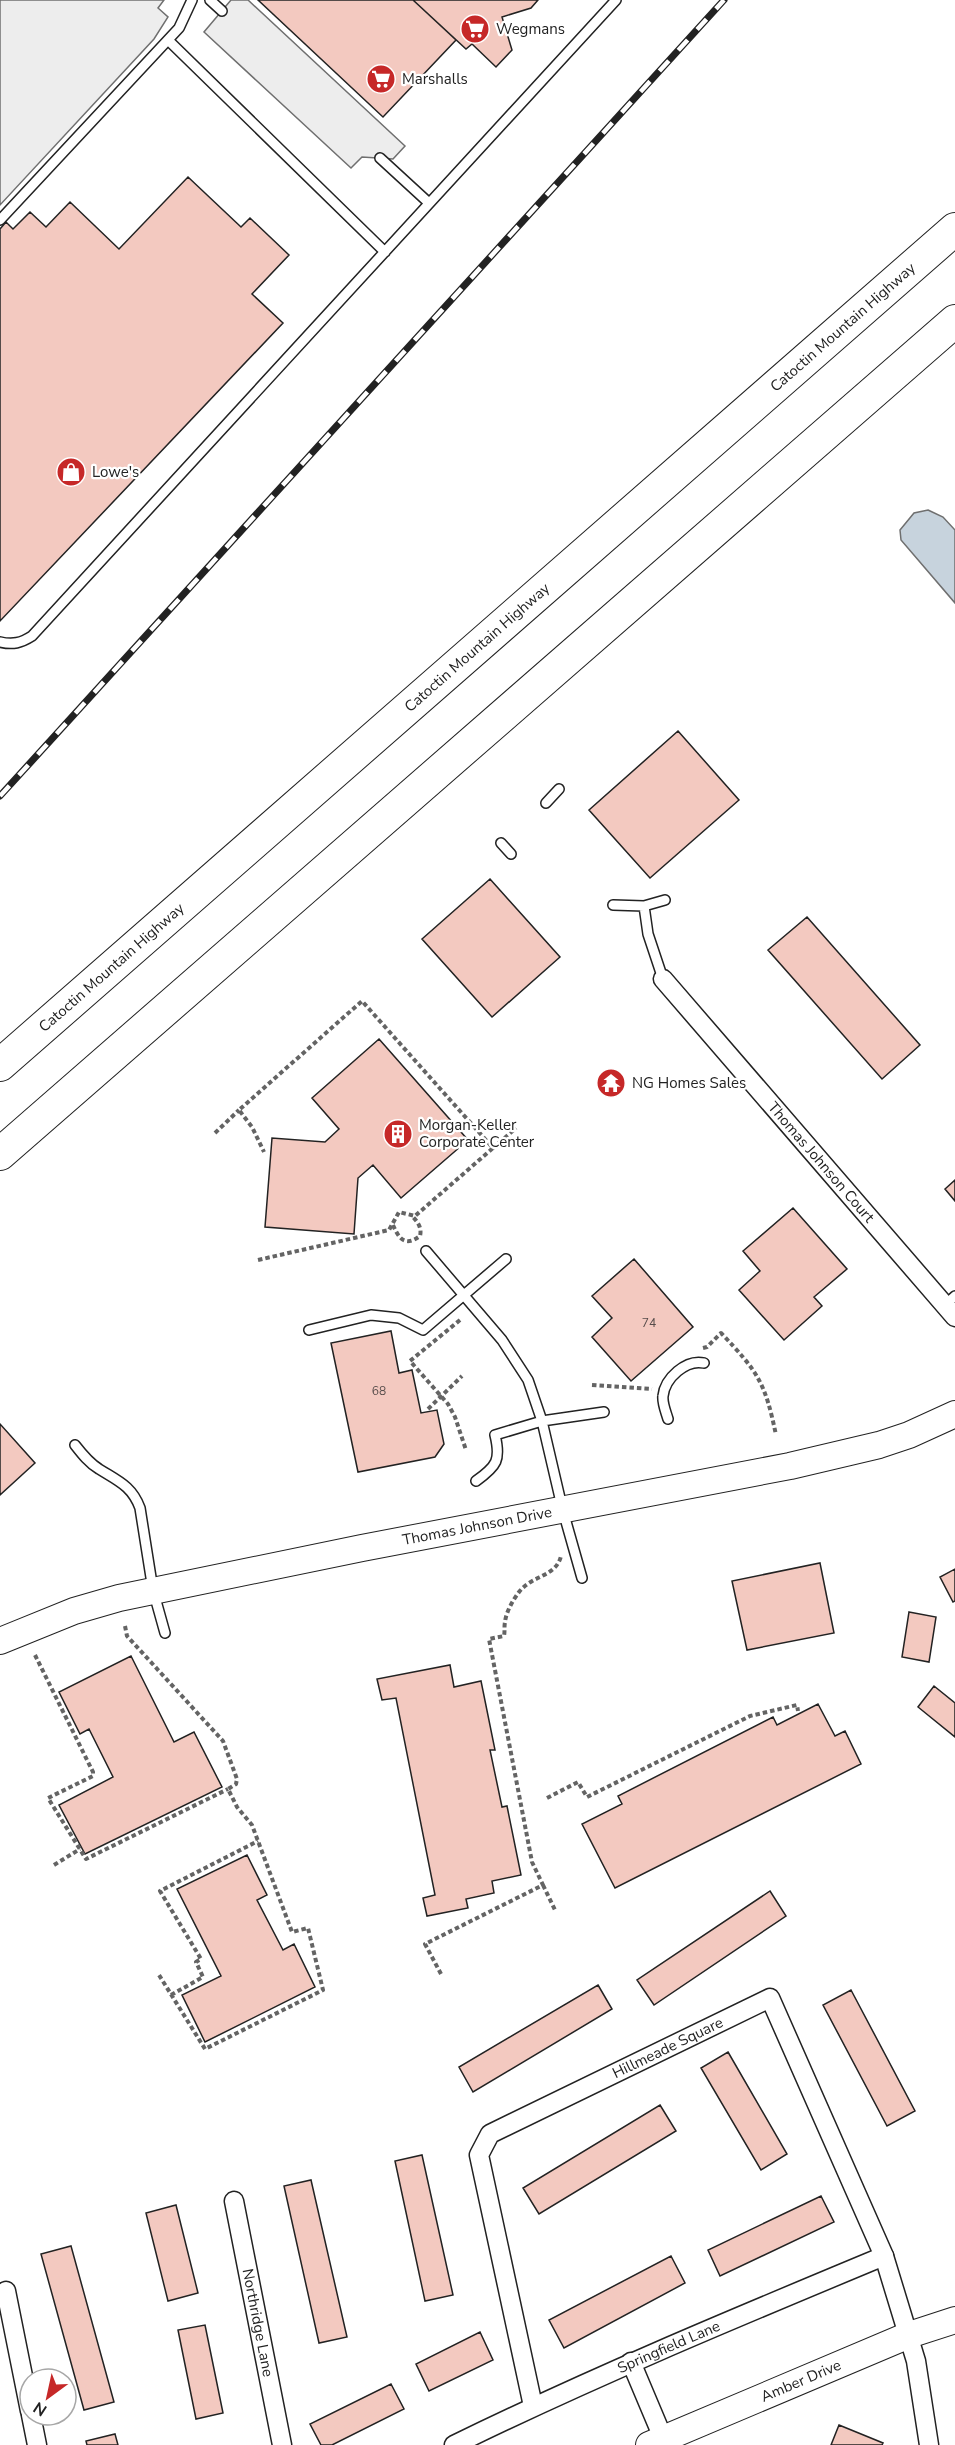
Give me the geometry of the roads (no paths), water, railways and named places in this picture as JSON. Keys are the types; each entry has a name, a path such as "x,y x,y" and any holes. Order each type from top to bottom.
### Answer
{"highway":[{"name":"Catoctin Mountain Highway","path":"0,1065 955,229"},
{"path":"0,1154 955,321"}],"street":[{"name":"Thomas Johnson Court","path":"663,979 952,1306"},
{"name":"Thomas Johnson Drive","path":"0,1641 74,1611 153,1590 841,1455 909,1435 955,1414"},
{"name":"Hillmeade Square","path":"533,2406 480,2155 490,2134 770,1998 884,2256 916,2361 929,2445"},
{"name":"Northridge Lane","path":"234,2201 282,2445"},
{"name":"Springfield Lane","path":"454,2445 631,2362 884,2256"},
{"path":"6,2291 21,2367"},
{"name":"Amber Drive","path":"659,2443 909,2335 955,2320"},
{"path":"631,2362 659,2443"},
{"path":"33,2427 37,2445"}],"lane":[{"path":"0,220 168,40 178,28 192,0"},
{"path":"210,0 222,11"},
{"path":"0,642 21,643 32,636 616,0"},
{"path":"168,40 385,252"},
{"path":"380,158 429,203"},
{"path":"546,803 560,789"},
{"path":"501,843 510,854"},
{"path":"613,905 644,906 665,900"},
{"path":"644,906 648,934 663,979"},
{"path":"426,1251 502,1340 528,1380 542,1420 563,1511 582,1578"},
{"path":"309,1330 371,1315 399,1318 423,1330 506,1259"},
{"path":"668,1419 663,1398 666,1388 685,1365 695,1361 704,1363"},
{"path":"476,1480 489,1472 496,1462 499,1450 495,1435 542,1420 604,1412"},
{"path":"75,1445 88,1460 123,1482 136,1496 140,1508 153,1590 165,1633"}],"railway":[{"path":"0,796 724,0"}],"place":[{"name":"Wegmans","path":"475,29"},
{"name":"Marshalls","path":"381,79"},
{"name":"Lowe's","path":"71,472"},
{"name":"NG Homes Sales","path":"611,1083"},
{"name":"Morgan-Keller Corporate Center","path":"398,1134"}]}
